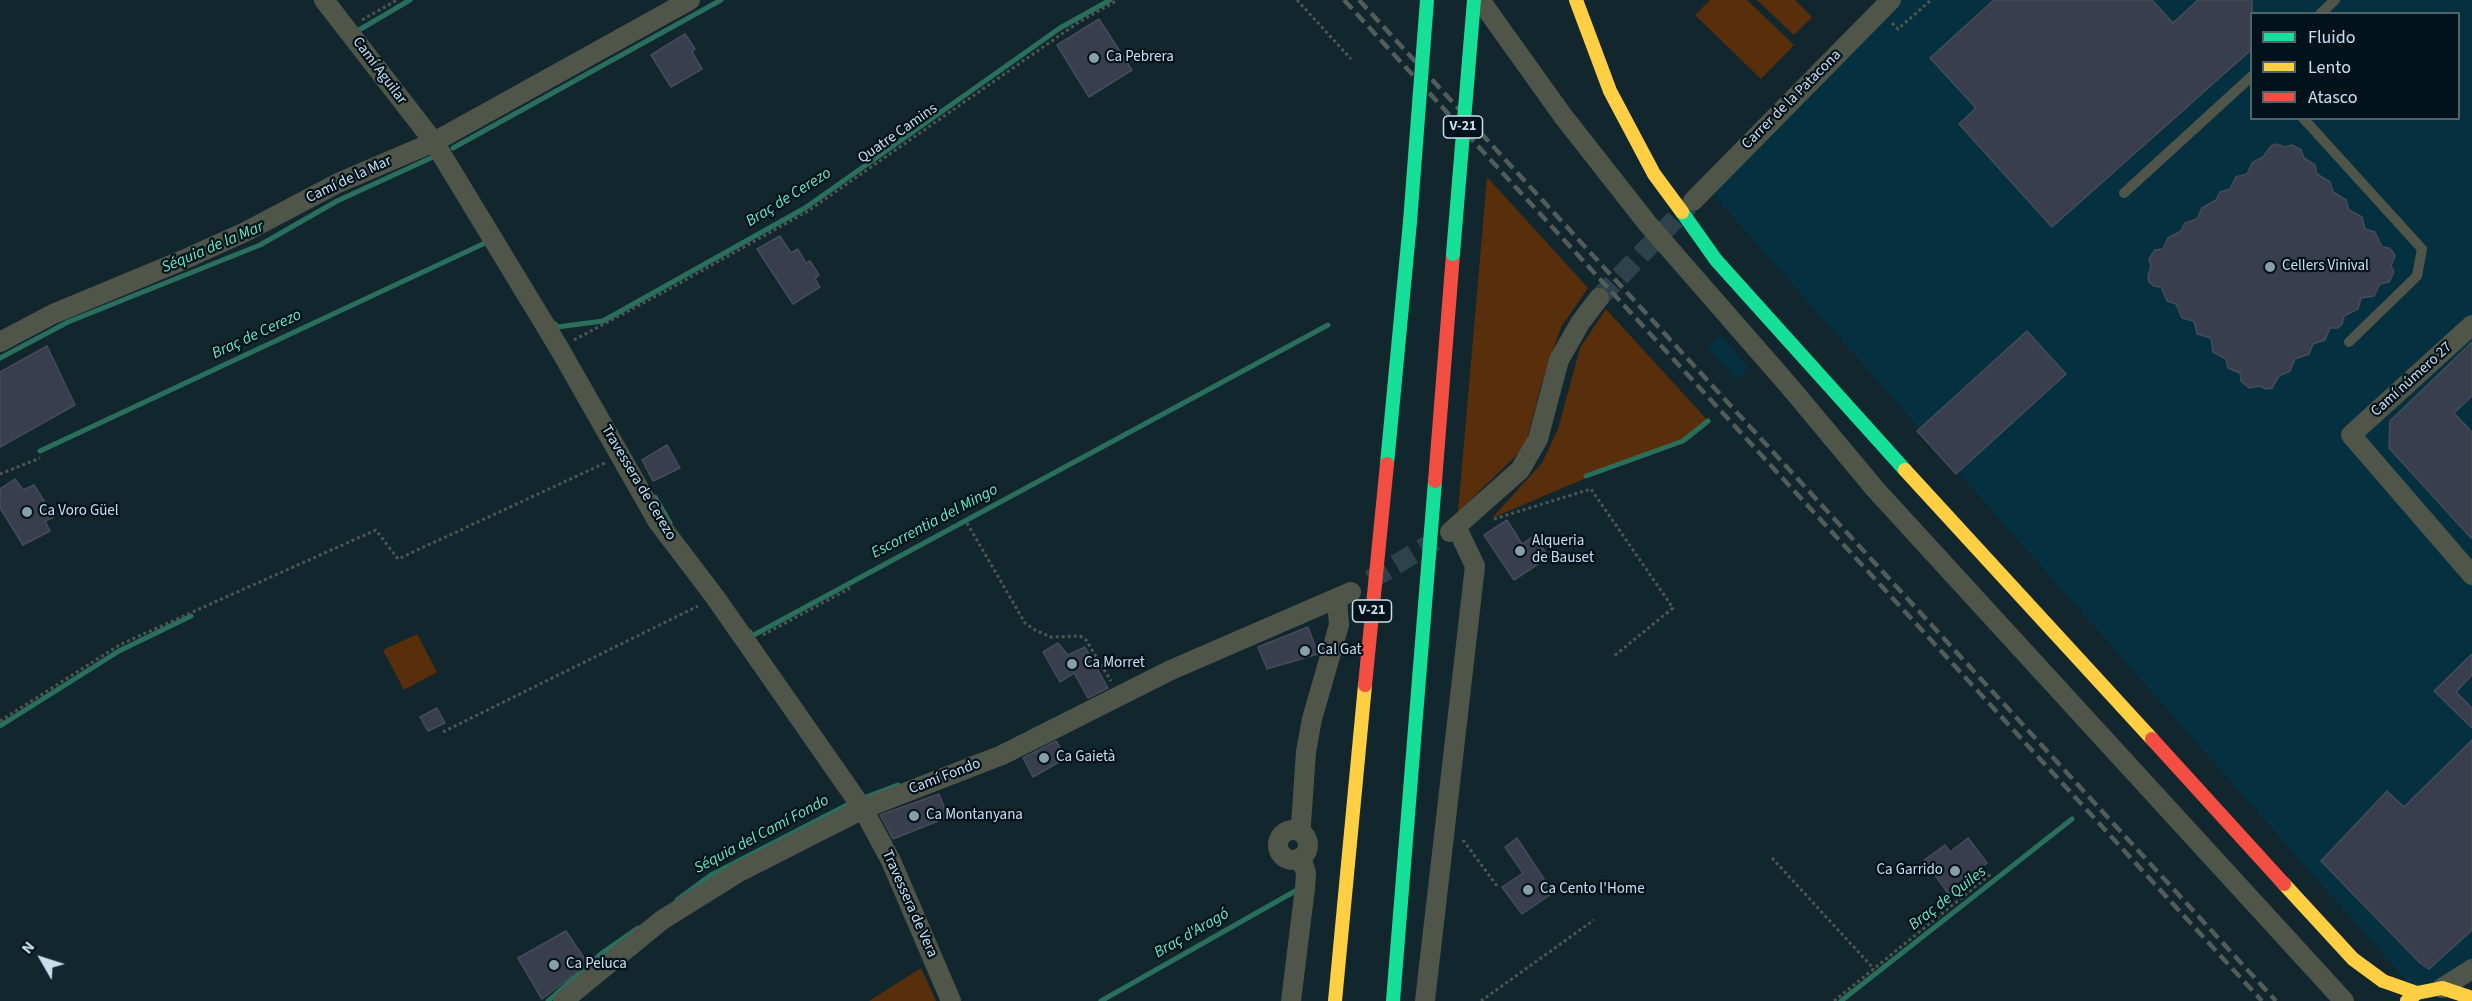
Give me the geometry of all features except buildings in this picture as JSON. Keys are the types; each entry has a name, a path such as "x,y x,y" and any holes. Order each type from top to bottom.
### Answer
{"main road":[{"name":"V-21","path":"1335,1001 1410,222 1427,0"},
{"name":"V-21","path":"1394,1001 1474,0"},
{"path":"1576,0 1610,91 1654,174 1716,260 1778,331 2353,960 2383,981 2412,997 2442,988 2472,998"}],"street":[{"name":"Camí Aguilar","path":"324,0 434,142"},
{"name":"Camí de la Mar","path":"0,342 53,314 183,260 245,232 338,183 434,142 690,0"},
{"path":"1480,0 1563,116 1647,223 1876,490 2344,1001"},
{"name":"Carrer de la Patacona","path":"1693,201 1889,1"},
{"name":"Travessera de Cerezo","path":"434,142 559,348 658,522 715,597 863,809"},
{"path":"1425,1001 1475,566 1457,534 1520,470 1538,439 1559,360 1580,323 1599,298"},
{"name":"Camí número 27","path":"2472,325 2351,435 2472,576"},
{"name":"Camí Fondo","path":"563,1001 662,920 739,872 863,809 1002,755 1171,670 1344,595 1339,625 1312,718 1306,752 1299,831 1308,843 1306,852 1301,857 1306,873 1305,888 1291,1001"},
{"name":"Travessera de Vera","path":"863,809 891,861 951,1001"},
{"path":"2442,988 2472,969"}],"lane":[{"path":"2322,12 2335,0"},
{"path":"2124,193 2250,78"},
{"path":"2305,120 2422,249 2417,276 2349,342"}],"path":[{"path":"350,32 360,21 397,0"},
{"name":"Quatre Camins","path":"559,348 662,294 807,211 1079,21 1118,0"},
{"path":"1297,0 1351,59"},
{"path":"0,721 121,644 376,531 398,559 620,456"},
{"path":"0,474 40,458"},
{"path":"1457,534 1494,519 1591,489 1673,608 1614,656"},
{"path":"967,523 1025,623 1051,637 1080,636 1086,640 1119,696"},
{"path":"748,644 852,586"},
{"path":"443,732 715,597"},
{"path":"1445,823 1452,825 1497,886"},
{"path":"1772,858 1874,969"},
{"path":"1834,1001 1991,874"},
{"path":"1482,1001 1594,920"}],"shaded area":[{"path":"1710,0 1747,0 1794,45 1761,79 1695,15"},
{"path":"1757,0 1795,0 1812,17 1794,35"},
{"path":"1887,0 2472,0 2472,969 2417,993 1703,183"},
{"path":"1487,177 1588,288 1561,327 1541,386 1525,447 1458,512"},
{"path":"1606,309 1710,423 1683,443 1586,478 1492,518 1542,463 1558,429 1580,348"},
{"path":"1721,335 1749,368 1736,380 1708,347"},
{"path":"417,634 437,672 404,690 383,650"},
{"path":"921,968 936,1001 869,1001"}],"waterway":[{"path":"359,30 410,0"},
{"name":"Séquia de la Mar","path":"453,148 721,0"},
{"name":"Braç de Cerezo","path":"555,324 557,327 603,321 805,208 1060,28 1110,0"},
{"name":"Séquia de la Mar","path":"0,358 68,322 260,245 337,201 433,157"},
{"name":"Braç de Cerezo","path":"40,451 485,243"},
{"name":"Escorrentia del Mingo","path":"750,632 752,636 1328,325"},
{"name":"Séquia del Camí Fondo","path":"1586,476 1683,441 1708,421"},
{"name":"Escorrentia del Mingo","path":"655,497 670,523"},
{"name":"Escorrentia del Mingo","path":"0,726 119,651 191,616"},
{"name":"Séquia del Camí Fondo","path":"866,797 898,785"},
{"name":"Séquia del Camí Fondo","path":"677,900 711,875 847,805"},
{"name":"Braç de Quiles","path":"1841,1001 2072,819"},
{"name":"Braç d'Aragó","path":"1101,1001 1297,890"},
{"name":"Séquia del Camí Fondo","path":"548,1001 602,953 638,928"}],"tunnel":[{"path":"1599,298 1689,205"},
{"path":"1370,580 1435,541"}],"railway":[{"path":"1344,0 2262,1001"},
{"path":"1359,0 2276,1001"}],"traffic: fast":[{"path":"1410,222 1427,0"},
{"path":"1453,254 1474,0"},
{"path":"1682,212 1716,260 1905,470"},
{"path":"1387,464 1410,222"},
{"path":"1393,1001 1435,481"}],"traffic: slow":[{"path":"1576,0 1610,91 1654,174 1682,212"},
{"path":"1905,470 2152,739"},
{"path":"1335,1001 1365,685"},
{"path":"2284,884 2353,959 2383,981 2417,993"},
{"path":"2407,1001 2417,993 2442,988 2472,998"}],"traffic: jam":[{"path":"1435,481 1453,254"},
{"path":"1365,685 1387,464"},
{"path":"2152,739 2284,884"}],"place":[{"name":"Ca Pebrera","path":"1094,58"},
{"name":"Cellers Vinival","path":"2270,267"},
{"name":"Ca Voro Güel","path":"27,512"},
{"name":"Alqueria de Bauset","path":"1520,551"},
{"name":"Cal Gat","path":"1305,651"},
{"name":"Ca Morret","path":"1072,664"},
{"name":"Ca Gaietà","path":"1044,758"},
{"name":"Ca Montanyana","path":"914,816"},
{"name":"Ca Garrido","path":"1955,871"},
{"name":"Ca Cento l'Home","path":"1528,890"},
{"name":"Ca Peluca","path":"554,965"}]}
